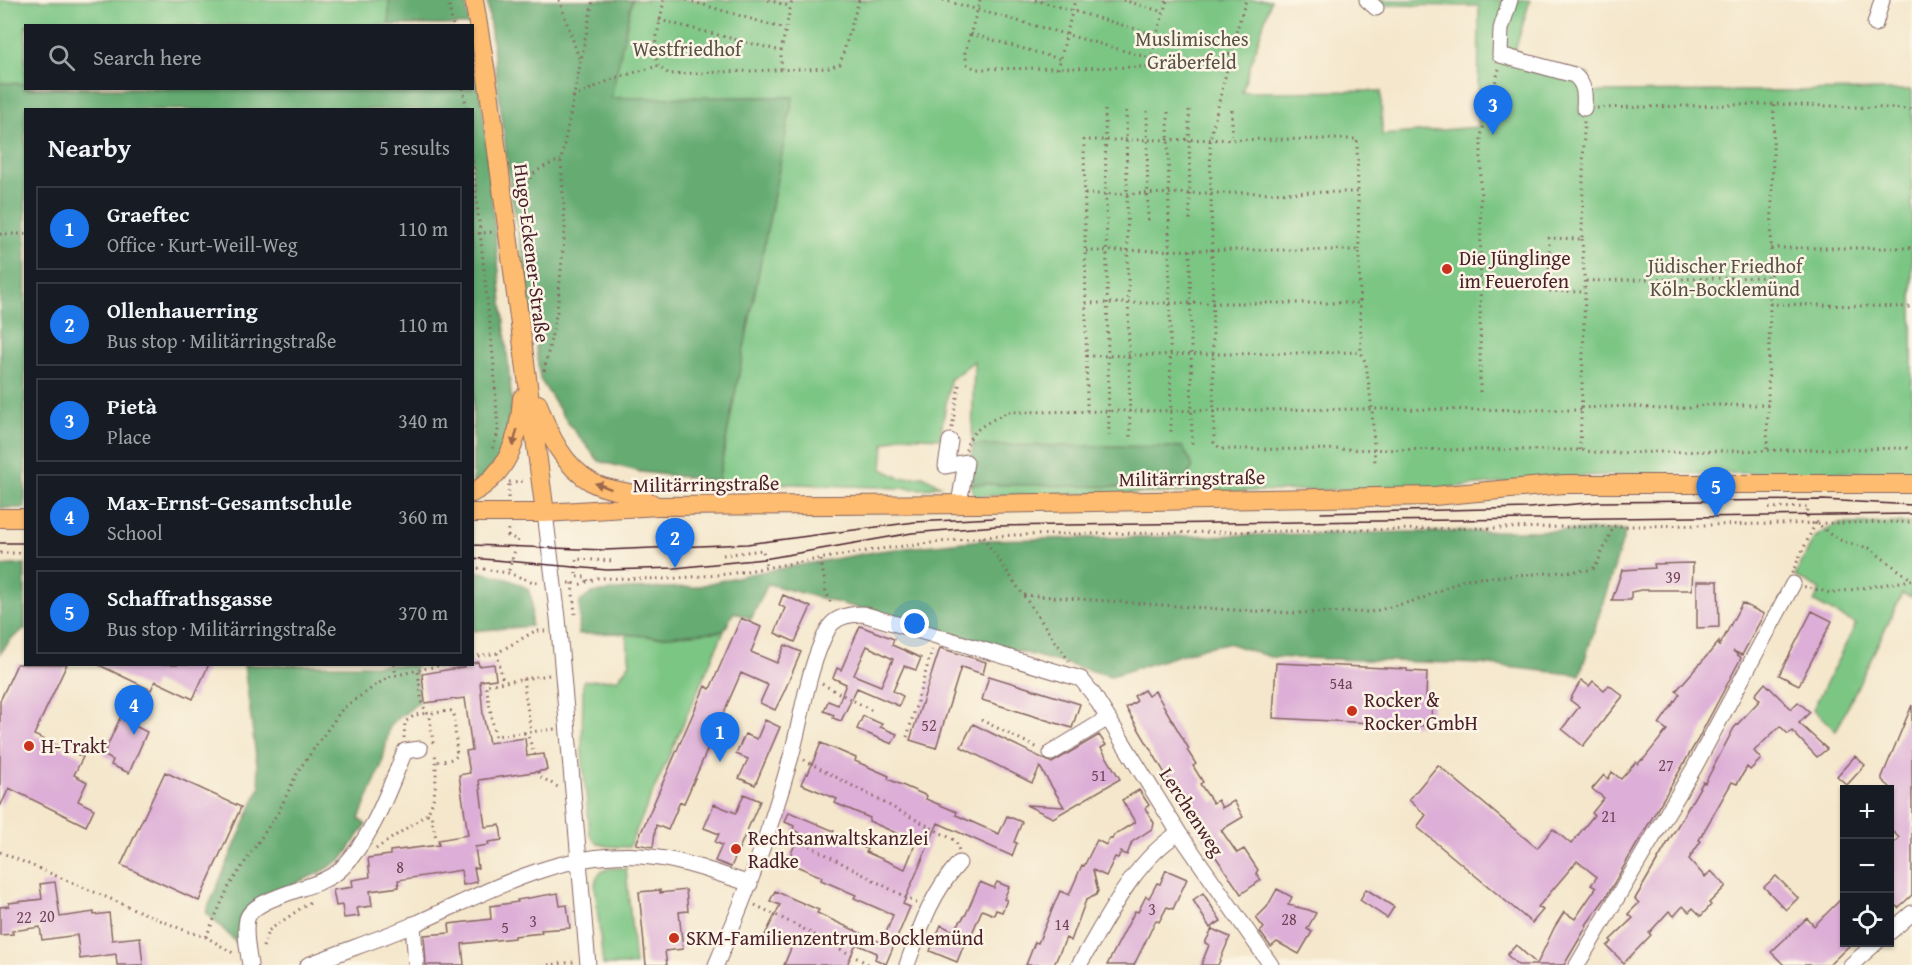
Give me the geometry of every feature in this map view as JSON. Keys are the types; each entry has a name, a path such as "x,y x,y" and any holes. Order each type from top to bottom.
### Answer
{"main road":[{"name":"Hugo-Eckener-Straße","path":"474,0 489,91 545,513"},
{"path":"474,491 502,469 513,447 521,412 524,363"},
{"path":"524,363 547,430 561,454 574,469 594,483 630,494 658,506"},
{"name":"Militärringstraße","path":"474,513 545,513 658,506 959,504 1434,496 1576,484 1912,484"},
{"path":"0,518 24,518"}],"street":[{"path":"1510,0 1501,29 1500,55 1574,75 1581,81 1585,92 1584,108"},
{"path":"1875,24 1882,0"},
{"path":"950,441 946,466 966,462 959,504"},
{"path":"545,513 559,630 588,963"},
{"path":"1577,965 1694,768 1793,584"},
{"path":"716,965 750,885 792,754 810,678 828,627 837,619 850,614 863,614 937,634 1081,679"},
{"name":"Lerchenweg","path":"1081,679 1093,693 1179,833 1271,965"},
{"path":"1051,753 1108,718"},
{"path":"250,965 246,934 247,920 251,911 259,905 319,883 344,871 374,825 405,752 420,749"},
{"path":"374,825 383,821 391,822"},
{"path":"1079,965 1119,898 1137,874 1158,849 1179,833"},
{"path":"308,965 413,924 511,881 550,866 578,860 619,855 657,857 687,863 750,885"},
{"path":"907,965 928,908 944,880 959,863"},
{"path":"1894,930 1909,921"},
{"path":"413,924 416,965"},
{"path":"1851,965 1871,947"}],"path":[{"path":"448,0 453,24"},
{"path":"559,0 580,60"},
{"path":"542,376 557,310 565,229 561,160 593,0"},
{"path":"663,0 654,51 658,66 669,74 829,68 840,64 859,0"},
{"path":"687,0 785,29"},
{"path":"768,0 790,6"},
{"path":"781,69 781,51 792,0"},
{"path":"944,0 1150,58"},
{"path":"980,0 965,53 967,63 976,69 1219,66 1227,63 1231,54"},
{"path":"1035,0 1157,35"},
{"path":"1058,69 1075,0"},
{"path":"1123,0 1164,12"},
{"path":"1148,66 1167,0"},
{"path":"1246,0 1210,139 1214,443 1221,449 1580,450 1601,453 1912,448"},
{"path":"659,20 781,51"},
{"path":"971,34 1060,59"},
{"path":"1480,392 1481,136 1499,75 1500,55"},
{"path":"573,97 615,78 658,66"},
{"path":"464,90 467,108"},
{"path":"1767,449 1774,104"},
{"path":"1580,450 1586,281 1582,239 1584,108 1774,104 1912,109"},
{"path":"1105,110 1109,438"},
{"path":"1189,110 1190,224"},
{"path":"1232,110 1232,138"},
{"path":"1126,111 1130,438"},
{"path":"1147,111 1148,225"},
{"path":"1168,112 1172,436"},
{"path":"1087,411 1084,140 1357,139 1361,352 1366,364 1372,409 1375,464"},
{"path":"520,202 525,185 541,167 561,160"},
{"path":"474,178 495,377 498,433 490,454 494,463 502,469"},
{"path":"1085,194 1358,192"},
{"path":"0,234 24,234"},
{"path":"474,234 479,234"},
{"path":"1582,239 1549,238 1549,291 1585,292"},
{"path":"1771,248 1912,248"},
{"path":"1190,250 1192,446"},
{"path":"1085,251 1359,250"},
{"path":"1586,281 1771,277"},
{"path":"1086,303 1360,303"},
{"path":"1770,304 1912,307"},
{"path":"1086,356 1361,352"},
{"path":"950,441 959,385"},
{"path":"966,462 966,445 981,426 1008,412 1581,409 1629,406 1659,409 1704,405 1768,405"},
{"path":"643,483 717,484 757,488"},
{"path":"1769,508 1808,507 1807,522"},
{"path":"507,514 508,536 518,540 508,573"},
{"path":"1816,522 1830,536 1869,548 1912,579"},
{"path":"1816,522 1791,575 1793,584 1831,593 1912,579"},
{"path":"474,567 508,573 533,582 581,584 598,578 696,577 766,569 879,549 984,537 1912,522"},
{"path":"1024,596 1233,610 1371,612 1421,599 1465,579 1595,568 1614,526"},
{"path":"984,537 1081,679"},
{"path":"723,555 763,550 766,569"},
{"path":"0,553 24,552"},
{"path":"589,581 586,577 576,577 576,559 614,561"},
{"path":"821,559 826,591 837,619"},
{"path":"572,584 575,614"},
{"path":"474,657 497,653 536,632 559,630"},
{"path":"907,737 937,634"},
{"path":"497,653 503,682"},
{"path":"394,666 396,675"},
{"path":"206,937 228,886 279,812 298,771 343,708 388,677 439,666"},
{"path":"418,672 422,704 430,717"},
{"path":"562,673 486,685 495,736 567,727"},
{"path":"810,678 873,711"},
{"path":"523,679 531,732"},
{"path":"405,722 415,715 427,713"},
{"path":"981,720 1051,753"},
{"path":"523,733 528,736 535,755"},
{"path":"811,763 956,841 959,848 959,863"},
{"path":"538,772 540,776 560,788 572,787"},
{"path":"427,814 431,815 436,838"},
{"path":"783,835 812,847 928,908"},
{"path":"0,852 186,931 206,937 237,955"},
{"path":"762,909 870,965"},
{"path":"265,954 264,938 268,931"},
{"path":"548,965 588,963"}],"green space":[{"path":"0,0 389,0 389,24 24,24 24,84 0,83"},
{"path":"389,0 465,0 469,24 389,24"},
{"path":"487,0 632,0 611,98 793,97 718,481 641,472 599,461 568,423 540,379 525,266 512,200"},
{"path":"632,0 1271,0 1242,92 1381,91 1382,135 1478,127 1479,6 1380,5 1376,0 1530,0 1514,54 1589,74 1590,92 1912,90 1912,472 1638,474 1583,476 1443,488 974,496 971,484 1179,488 1183,447 972,445 974,361 950,380 940,438 901,436 884,444 882,469 900,478 923,476 940,485 925,489 718,481 793,97 610,98"},
{"path":"474,54 483,112 512,402 507,439 499,458 474,484 474,108 24,108 24,508 0,508 0,83 24,84 24,90 474,90"},
{"path":"972,445 1183,447 1193,467 1179,488 971,484"},
{"path":"1912,523 1912,597 1902,594 1836,731 1813,709 1856,624 1814,602 1820,590 1795,576 1814,538 1836,524"},
{"path":"1626,530 1580,675 1480,664 1270,657 1228,643 1206,647 1111,676 768,584 751,619 734,612 724,631 656,637 615,633 579,634 580,602 592,593 627,589 695,587 745,575 879,551 982,540"},
{"path":"24,564 24,630 11,639 0,654 0,566"},
{"path":"474,571 501,577 528,589 532,600 531,626 474,631"},
{"path":"724,631 629,847 597,843 590,835 582,753 583,681 618,679 630,663 626,634 656,637"},
{"path":"244,666 415,666 419,702 390,725 382,764 359,819 366,825 343,858 323,871 269,895 248,908 243,949 206,912 260,787"},
{"path":"612,868 626,868 635,965 603,965 595,885 600,873"}],"building":[{"path":"1693,563 1692,590 1641,590 1631,592 1631,600 1612,600 1622,570 1655,568 1654,564"},
{"path":"1697,581 1718,581 1719,627 1697,628"},
{"path":"783,595 811,607 795,642 775,633 785,608 779,605"},
{"path":"1742,603 1764,614 1742,655 1733,651 1741,658 1697,741 1564,965 1518,965 1507,955 1516,945 1537,964 1564,912 1575,919 1596,888 1591,885 1597,877 1577,861 1538,907 1543,910 1532,923 1417,827 1426,815 1409,800 1438,765 1537,848 1553,829 1571,844 1604,798 1592,789 1604,775 1608,779 1612,772 1621,779 1636,762 1638,764 1643,760 1667,730 1659,724 1680,694 1676,691 1719,642 1719,647"},
{"path":"1812,611 1832,621 1799,685 1779,675"},
{"path":"741,618 761,627 751,652 777,663 785,645 801,652 784,692 775,710 760,703 768,685 741,673 684,803 680,802 668,830 656,825 653,847 636,844 705,686 710,689"},
{"path":"860,626 894,639 892,645 921,658 916,670 904,666 893,691 903,696 899,706 857,688 841,721 824,711 828,701 838,705 846,684 833,678 837,668 841,670","holes":["867,646 893,659 881,686 854,675"]},
{"path":"940,648 986,662 983,674 961,667 936,748 910,740"},
{"path":"478,662 479,666 494,664 496,679 480,681 483,715 489,743 525,738 527,756 544,754 547,770 479,780 485,827 500,825 502,840 475,847 478,868 474,868 477,882 463,885 461,870 398,880 399,887 370,891 372,906 357,908 359,916 344,918 342,905 336,906 333,890 353,887 352,880 370,877 368,858 390,855 390,851 439,845 438,840 468,835 459,775 470,773 466,751 472,750 465,698 425,703 422,674 474,666 474,663"},
{"path":"1276,663 1407,669 1407,671 1427,672 1426,697 1432,697 1431,726 1273,718"},
{"name":"H-Trakt","path":"17,664 66,666 34,735 83,757 74,775 87,782 78,801 94,809 86,826 9,788 0,807 0,701"},
{"path":"101,666 208,666 193,699 155,681 151,690"},
{"path":"989,676 1080,704 1072,728 982,700"},
{"path":"1581,680 1589,686 1593,681 1604,690 1609,685 1623,696 1583,746 1562,729 1579,707 1570,700"},
{"path":"1765,683 1791,709 1798,702 1810,712 1799,723 1827,749 1817,757 1792,731 1788,734 1780,726 1754,751 1761,759 1750,770 1747,767 1737,784 1732,782 1689,859 1705,877 1711,871 1726,886 1709,903 1711,905 1701,916 1693,908 1689,912 1683,906 1674,916 1669,911 1649,933 1651,935 1624,963 1607,946 1612,942 1610,940 1633,918 1628,914 1639,903 1635,899 1703,782 1705,783 1734,728 1760,700 1755,695"},
{"path":"1144,690 1148,696 1155,691 1189,749 1187,750 1196,764 1193,766 1203,782 1200,784 1213,803 1218,800 1222,808 1234,801 1243,817 1221,830 1237,853 1244,849 1258,870 1256,873 1261,880 1241,894 1207,844 1126,708 1137,701 1134,696"},
{"path":"1912,705 1912,895 1898,908 1894,904 1894,843 1899,838 1894,832 1894,785 1888,785 1882,777"},
{"path":"122,714 137,721 135,726 147,732 129,773 111,765 113,760 103,755"},
{"path":"863,716 882,724 880,727 897,734 892,744 857,729"},
{"path":"765,720 780,727 755,785 739,778 748,759 736,754 745,734 757,739"},
{"path":"973,724 1052,763 1099,735 1106,745 1101,748 1120,779 1053,818 1026,805 1064,807 1040,767 1032,783 961,747"},
{"path":"821,743 856,758 855,761 889,776 888,779 957,812 956,815 999,834 1007,816 1022,822 1014,842 1017,843 1012,856 938,823 903,904 910,907 886,964 875,959 877,953 856,944 847,965 784,965 792,946 765,935 780,905 770,901 775,891 819,910 817,913 882,943 893,915 854,898 856,895 821,880 822,877 787,862 800,833 793,830 794,826 785,822 789,812 834,831 832,834 905,869 916,842 835,803 837,799 801,784 806,773 808,774"},
{"path":"1855,756 1865,765 1847,785 1837,776"},
{"path":"165,772 241,807 199,901 121,865"},
{"path":"1139,790 1149,805 1145,808 1154,823 1153,828 1132,842 1127,855 1121,852 1118,858 1115,857 1106,876 1093,870 1098,891 1096,895 1086,900 1071,941 1066,938 1054,965 1026,965 1060,891 1069,895 1082,865 1084,866 1097,840 1106,845 1110,838 1112,839 1114,835 1135,822 1122,800"},
{"path":"744,794 760,801 731,867 715,861 722,845 715,842 719,834 704,828 714,804 736,813"},
{"path":"1166,870 1187,879 1173,909 1167,907 1159,922 1156,920 1134,965 1107,965 1135,911 1138,912 1146,896 1149,898 1157,883 1160,884"},
{"path":"1776,876 1798,898 1786,910 1764,887"},
{"path":"55,882 60,917 94,912 94,915 109,913 112,940 140,937 143,965 117,965 116,954 80,959 77,935 42,940 40,927 0,935 0,907 9,906 9,903 42,899 40,884"},
{"path":"980,882 994,888 997,882 1009,887 1002,912 996,910 994,915 982,910 970,938 967,937 957,962 930,951 941,925 953,931 966,914"},
{"path":"1277,889 1292,897 1288,905 1316,913 1307,929 1312,932 1299,954 1277,942 1271,947 1260,932 1264,928 1256,918 1267,907"},
{"path":"1366,889 1394,907 1387,918 1360,900"},
{"path":"660,890 660,893 686,890 688,911 679,912 683,949 665,951 667,965 646,965 639,892"},
{"path":"558,893 560,906 567,905 570,928 541,930 542,933 514,936 514,938 462,944 464,965 426,965 424,935 450,933 449,924 491,919 490,906"},
{"path":"1203,893 1221,921 1210,928 1193,900"},
{"path":"1840,900 1840,947 1848,947 1829,965 1784,965 1771,952 1807,918 1814,926"},
{"path":"1212,929 1230,937 1218,965 1201,965 1209,945 1205,943"}],"tram line":[{"path":"1321,513 1529,508 1599,502 1823,500 1912,505"},
{"path":"474,558 607,570 675,568 764,559 912,533 996,526 1912,514"},
{"path":"474,545 605,550 747,544 915,522 994,518"},
{"path":"0,543 24,543"}],"place":[{"name":"Pietà","path":"1493,135"},
{"name":"Die Jünglinge im Feuerofen","path":"1447,269"},
{"name":"Schaffrathsgasse","path":"1716,517"},
{"name":"Ollenhauerring","path":"675,568"},
{"name":"Rocker & Rocker GmbH","path":"1352,711"},
{"name":"Max-Ernst-Gesamtschule","path":"134,735"},
{"name":"H-Trakt","path":"29,746"},
{"name":"Graeftec","path":"720,762"},
{"name":"Rechtsanwaltskanzlei Radke","path":"736,849"},
{"name":"SKM-Familienzentrum Bocklemünd","path":"674,938"}],"park label":[{"name":"Westfriedhof","path":"687,49"},
{"name":"Muslimisches Gräberfeld","path":"1192,50"},
{"name":"Jüdischer Friedhof Köln-Bocklemünd","path":"1725,278"}]}
